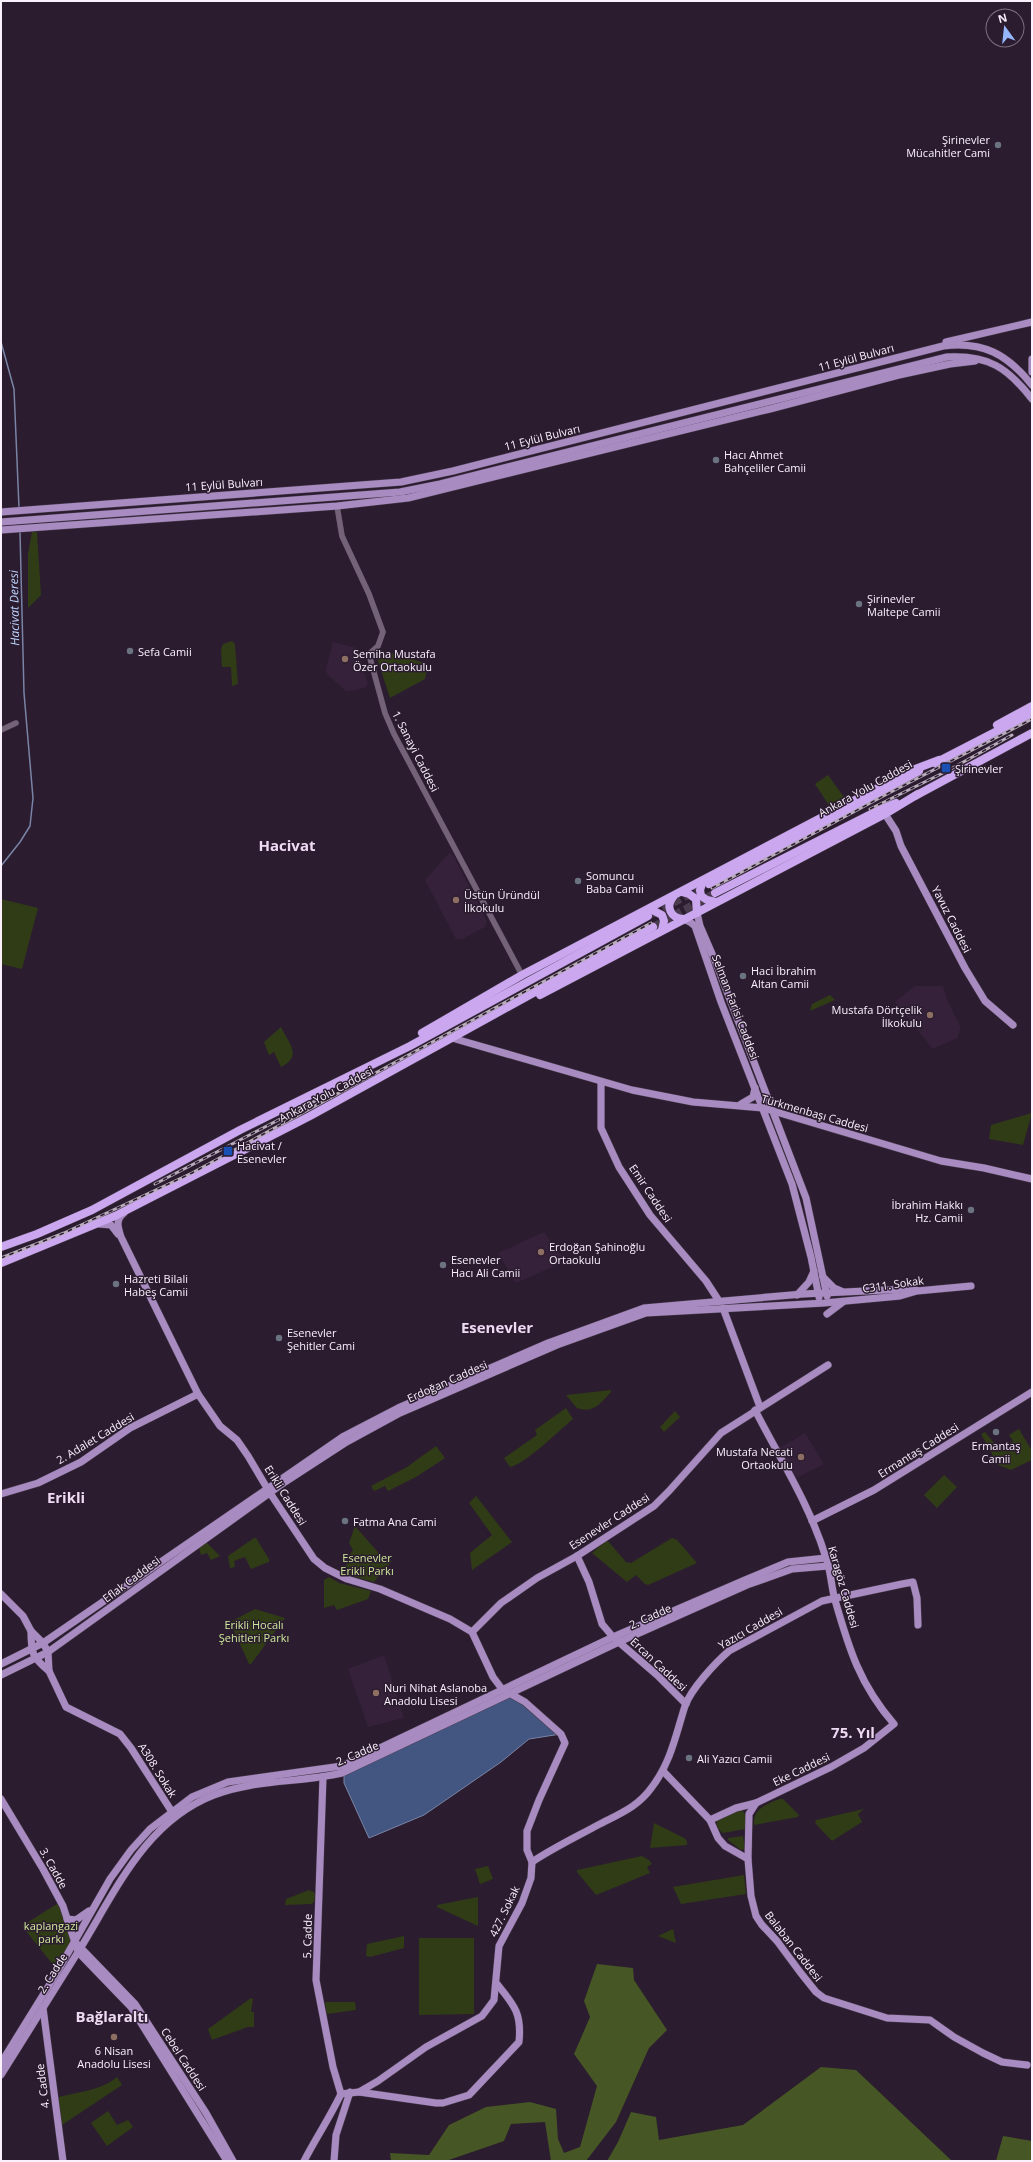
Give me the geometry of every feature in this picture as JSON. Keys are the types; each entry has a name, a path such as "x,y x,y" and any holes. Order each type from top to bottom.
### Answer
{"highway":[{"path":"942,758 962,744 1032,706"},
{"name":"Ankara Yolu Caddesi","path":"682,892 706,882 942,758 1032,713"},
{"path":"706,882 700,890 701,896 705,900 715,897 885,814 918,794 1032,733"},
{"path":"976,763 992,758 1032,737"},
{"path":"463,1032 505,1014 662,930 697,913 715,897 879,810 918,794"},
{"path":"373,1063 522,975 649,913 682,892 689,894 696,899 697,913"},
{"path":"673,897 669,903 670,911 674,917 684,919"},
{"path":"649,913 662,915 664,922 662,930"},
{"name":"Ankara Yolu Caddesi","path":"1,1247 37,1234 92,1210 240,1130 447,1026 649,913"},
{"name":"Ankara Yolu Caddesi","path":"1,1263 92,1226 129,1209 310,1116 652,927"}],"main road":[{"path":"928,349 957,339 1032,322"},
{"name":"11 Eylül Bulvarı","path":"5,512 401,482 453,471 928,349 956,344 977,346 1001,355 1015,366 1032,385"},
{"name":"11 Eylül Bulvarı","path":"1,522 400,492 448,482 927,361 962,356 987,360 1011,374 1032,399"},
{"path":"1032,359 1032,372"},
{"path":"1,530 388,501 434,492 899,375 950,364 987,360"},
{"name":"Yavuz Caddesi","path":"885,814 896,831 901,846 985,1001 1013,1025"},
{"name":"Selman Farisi Caddesi","path":"697,913 700,926 806,1198 828,1302"},
{"name":"Selman Farisi Caddesi","path":"684,919 695,926 721,1002 798,1202 814,1271 819,1303"},
{"name":"Türkmenbaşı Caddesi","path":"452,1038 601,1083 693,1102 741,1105 772,1110 941,1161 984,1168 1032,1179"},
{"name":"Emir Caddesi","path":"601,1083 601,1128 619,1167 650,1215 706,1281 719,1301"},
{"path":"741,1105 753,1097 754,1086"},
{"path":"120,1237 118,1219 129,1209"},
{"path":"92,1226 106,1223 111,1225 120,1237"},
{"name":"Erikli Caddesi","path":"120,1237 198,1394 220,1426 241,1446 268,1491 314,1559 325,1568 347,1579 380,1589 450,1619 472,1632"},
{"path":"800,1295 809,1282 814,1271"},
{"path":"823,1276 834,1288 843,1292"},
{"name":"C311. Sokak","path":"723,1308 844,1301 900,1296 917,1291 971,1286"},
{"name":"Erdoğan Caddesi","path":"268,1491 344,1436 398,1408 530,1351 644,1308 826,1293 907,1289 917,1291"},
{"path":"827,1314 844,1301"},
{"path":"723,1308 758,1408"},
{"name":"Erdoğan Caddesi","path":"268,1491 345,1442 400,1413 557,1345 646,1313 723,1308"},
{"name":"Esenevler Caddesi","path":"472,1632 501,1603 537,1578 576,1556 654,1506 716,1437 758,1408 828,1365"},
{"name":"Ermantaş Caddesi","path":"812,1521 874,1490 1032,1392"},
{"name":"2. Adalet Caddesi","path":"1,1494 38,1483 81,1462 130,1428 198,1394"},
{"name":"Karagöz Caddesi","path":"758,1408 812,1521 826,1558 834,1598 863,1681 877,1704 894,1724"},
{"name":"Eflak Caddesi","path":"1,1664 43,1643 268,1491"},
{"name":"Eflak Caddesi","path":"1,1674 48,1652 268,1491"},
{"name":"Ercan Caddesi","path":"576,1556 588,1582 602,1624 613,1637 686,1704"},
{"name":"2. Cadde","path":"1,2063 110,1879 131,1850 150,1829 192,1797 228,1782 342,1766 613,1637 788,1562 826,1558"},
{"name":"2. Cadde","path":"1,2076 79,1950 118,1882 140,1852 156,1834 200,1801 233,1788 324,1777 356,1767 619,1642 747,1585 792,1569 828,1566"},
{"name":"Yazıcı Caddesi","path":"532,1862 555,1848 618,1816 637,1804 663,1771 676,1741 686,1704 716,1662 729,1651 822,1601 913,1582 916,1593 918,1625"},
{"path":"1,1594 23,1616 31,1631 43,1643 48,1652 49,1671"},
{"path":"31,1631 31,1649 35,1659 49,1671"},
{"path":"472,1632 493,1677 502,1689"},
{"name":"A308. Sokak","path":"49,1671 66,1707 120,1734 131,1748 176,1818"},
{"name":"427. Sokak","path":"359,2092 378,2081 426,2047 482,2016 494,2000 497,1984 499,1946 522,1903 531,1878 532,1862 527,1850 527,1831 556,1760 565,1743 562,1734 534,1710 502,1689"},
{"name":"Eke Caddesi","path":"710,1820 736,1808 756,1803 831,1767 864,1748 894,1724"},
{"path":"663,1771 710,1820 718,1838 725,1846 748,1859 749,1814 756,1803"},
{"name":"5. Cadde","path":"324,1777 316,1980 333,2067 341,2094"},
{"name":"3. Cadde","path":"1,1799 43,1869 63,1906 74,1941 79,1950"},
{"name":"Balaban Caddesi","path":"748,1859 751,1896 756,1916 816,1992 824,1998 887,2018 930,2020 954,2037 1002,2062 1027,2065"},
{"path":"67,1919 71,1920 82,1917 94,1906"},
{"name":"Cebel Caddesi","path":"79,1950 87,1962 131,2007 233,2161"},
{"name":"Cebel Caddesi","path":"79,1950 135,2004 227,2161"},
{"path":"72,1961 81,1960 87,1962"},
{"path":"304,2161 321,2128 329,2119 341,2094 359,2092 436,2103 444,2103 469,2095 519,2042 518,2013 514,2005 497,1984"},
{"name":"4. Cadde","path":"43,2008 63,2161"},
{"path":"334,2161 336,2136 350,2092"},
{"path":"321,2128 327,2125 332,2126 336,2136"}],"street":[{"name":"1. Sanayi Caddesi","path":"337,506 342,536 369,594 383,632 382,639 370,654 370,658 389,722 522,975"},
{"path":"1,730 16,723"}],"shaded area":[{"name":"Semiha Mustafa Özer Ortaokulu","path":"333,642 357,648 368,684 366,687 347,692 327,674 326,669"},
{"name":"Üstün Üründül İlkokulu","path":"449,853 453,855 487,921 485,927 462,939 456,939 425,880"},
{"name":"Mustafa Dörtçelik İlkokulu","path":"915,986 943,986 947,1000 961,1028 957,1038 933,1049 895,1002"},
{"name":"Erdoğan Şahinoğlu Ortaokulu","path":"544,1232 565,1260 562,1263 516,1283 498,1253"},
{"name":"Mustafa Necati Ortaokulu","path":"805,1433 824,1464 794,1479 778,1449"},
{"name":"Nuri Nihat Aslanoba Anadolu Lisesi","path":"384,1655 404,1718 368,1727 348,1669"}],"green space":[{"path":"32,532 37,532 41,595 28,608 28,554"},
{"path":"232,641 235,644 238,684 232,686 231,667 222,667 221,649 223,644"},
{"path":"381,650 428,664 425,679 390,698 376,655"},
{"path":"828,775 846,800 832,810 815,784"},
{"path":"1,899 38,908 22,969 1,964"},
{"path":"830,995 835,1000 810,1011 812,1004"},
{"path":"281,1027 290,1044 293,1054 288,1063 281,1067 274,1052 269,1055 264,1042"},
{"path":"1032,1113 1023,1145 989,1139 991,1125"},
{"path":"611,1390 611,1392 600,1403 588,1410 577,1408 566,1395"},
{"path":"566,1408 573,1419 533,1454 516,1465 510,1467 504,1458 537,1435 535,1430"},
{"path":"675,1411 680,1417 664,1432 660,1427"},
{"path":"1019,1429 1032,1451 1032,1460 1011,1470 998,1465 981,1434 985,1432 999,1449 1013,1441 1009,1435"},
{"path":"436,1446 445,1458 416,1477 388,1491 385,1486 374,1491 371,1486 407,1467"},
{"path":"944,1475 957,1487 937,1508 924,1495"},
{"path":"476,1496 512,1542 472,1570 470,1553 492,1535 469,1503"},
{"name":"Esenevler Erikli Parkı","path":"355,1526 382,1557 392,1561 374,1582 341,1573 342,1569 351,1560 348,1557 353,1550 349,1543"},
{"path":"256,1538 269,1559 269,1562 251,1569 245,1557 234,1561 235,1567 230,1568 228,1556"},
{"path":"672,1538 677,1540 697,1563 648,1585 636,1575 627,1582 592,1553 607,1540 626,1562 631,1563"},
{"path":"206,1542 220,1556 211,1560 207,1553 201,1555 199,1548"},
{"path":"329,1577 339,1583 371,1591 368,1599 337,1610 334,1605 324,1608 324,1580"},
{"name":"Erikli Hocalı Şehitleri Parkı","path":"255,1609 285,1618 251,1664 249,1664 230,1622"},
{"path":"783,1799 799,1815 798,1817 754,1825 754,1819 758,1811 771,1802"},
{"path":"742,1809 745,1815 745,1829 723,1833 720,1831 717,1826 717,1820"},
{"path":"864,1809 858,1814 862,1822 832,1841 815,1823 816,1820"},
{"path":"654,1823 684,1838 687,1841 687,1845 650,1848"},
{"path":"743,1836 745,1849 741,1850 728,1840 728,1838"},
{"path":"642,1856 649,1860 652,1864 647,1867 650,1873 596,1895 577,1872 577,1870"},
{"path":"488,1866 493,1879 480,1884 475,1869"},
{"path":"744,1875 746,1894 681,1904 673,1887"},
{"path":"309,1890 314,1892 315,1896 314,1902 311,1904 285,1905 286,1899"},
{"path":"478,1897 478,1926 437,1907 437,1905"},
{"name":"kaplangazi parkı","path":"60,1902 74,1941 54,1966 22,1926"},
{"path":"673,1929 676,1943 658,1936"},
{"path":"404,1936 404,1948 370,1957 366,1956 367,1944"},
{"path":"419,1938 474,1938 474,2014 419,2015"},
{"path":"597,1964 633,1968 634,1980 667,2030 649,2048 616,2122 586,2161 551,2161 545,2122 511,2124 504,2141 446,2161 391,2161 390,2153 429,2155 449,2125 486,2107 530,2102 556,2109 558,2139 564,2153 580,2147 597,2086 574,2054 590,2017 584,2001"},
{"path":"251,1998 253,1999 251,2012 254,2012 254,2027 248,2027 212,2040 208,2029"},
{"path":"325,2002 355,2002 356,2010 327,2014"},
{"path":"821,2067 856,2070 952,2161 607,2161 618,2142 631,2112 656,2117 659,2140 743,2125"},
{"path":"117,2077 122,2085 62,2125 57,2100 59,2097 97,2088"},
{"path":"108,2111 117,2125 128,2120 133,2127 107,2146 91,2123"},
{"path":"1003,2136 1032,2141 1032,2161 996,2161"}],"water":[{"path":"510,1693 561,1734 529,1739 501,1762 424,1815 369,1838 344,1783 344,1772"}],"waterway":[{"name":"Hacivat Deresi","path":"1,342 14,389 19,508"},
{"name":"Hacivat Deresi","path":"1,866 20,842 30,826 33,798 24,693 20,532"}],"tunnel":[{"path":"652,914 705,886"},
{"path":"653,927 715,893"}],"railway":[{"path":"712,888 887,794 1032,719"},
{"path":"870,809 949,770 1012,735"},
{"path":"1,1258 64,1233 192,1173 651,923"},
{"path":"155,1184 315,1101"}],"place":[{"name":"Şirinevler Mücahitler Cami","path":"998,145"},
{"name":"Hacı Ahmet Bahçeliler Camii","path":"716,460"},
{"name":"Şirinevler Maltepe Camii","path":"859,604"},
{"name":"Sefa Camii","path":"130,651"},
{"name":"Semiha Mustafa Özer Ortaokulu","path":"345,659"},
{"name":"Şirinevler","path":"946,768"},
{"name":"Somuncu Baba Camii","path":"578,881"},
{"name":"Üstün Üründül İlkokulu","path":"456,900"},
{"name":"Haci İbrahim Altan Camii","path":"743,976"},
{"name":"Mustafa Dörtçelik İlkokulu","path":"930,1015"},
{"name":"Hacivat / Esenevler","path":"228,1151"},
{"name":"İbrahim Hakkı Hz. Camii","path":"971,1210"},
{"name":"Erdoğan Şahinoğlu Ortaokulu","path":"541,1252"},
{"name":"Esenevler Hacı Ali Camii","path":"443,1265"},
{"name":"Hazreti Bilali Habeş Camii","path":"116,1284"},
{"name":"Esenevler Şehitler Cami","path":"279,1338"},
{"name":"Ermantaş Camii","path":"996,1432"},
{"name":"Mustafa Necati Ortaokulu","path":"801,1457"},
{"name":"Fatma Ana Cami","path":"345,1521"},
{"name":"Nuri Nihat Aslanoba Anadolu Lisesi","path":"376,1693"},
{"name":"Ali Yazıcı Camii","path":"689,1758"},
{"name":"6 Nisan Anadolu Lisesi","path":"114,2037"}],"district":[{"name":"Hacivat","path":"287,845"},
{"name":"Esenevler","path":"497,1327"},
{"name":"Erikli","path":"66,1497"},
{"name":"75. Yıl","path":"853,1732"},
{"name":"Bağlaraltı","path":"112,2016"}]}
